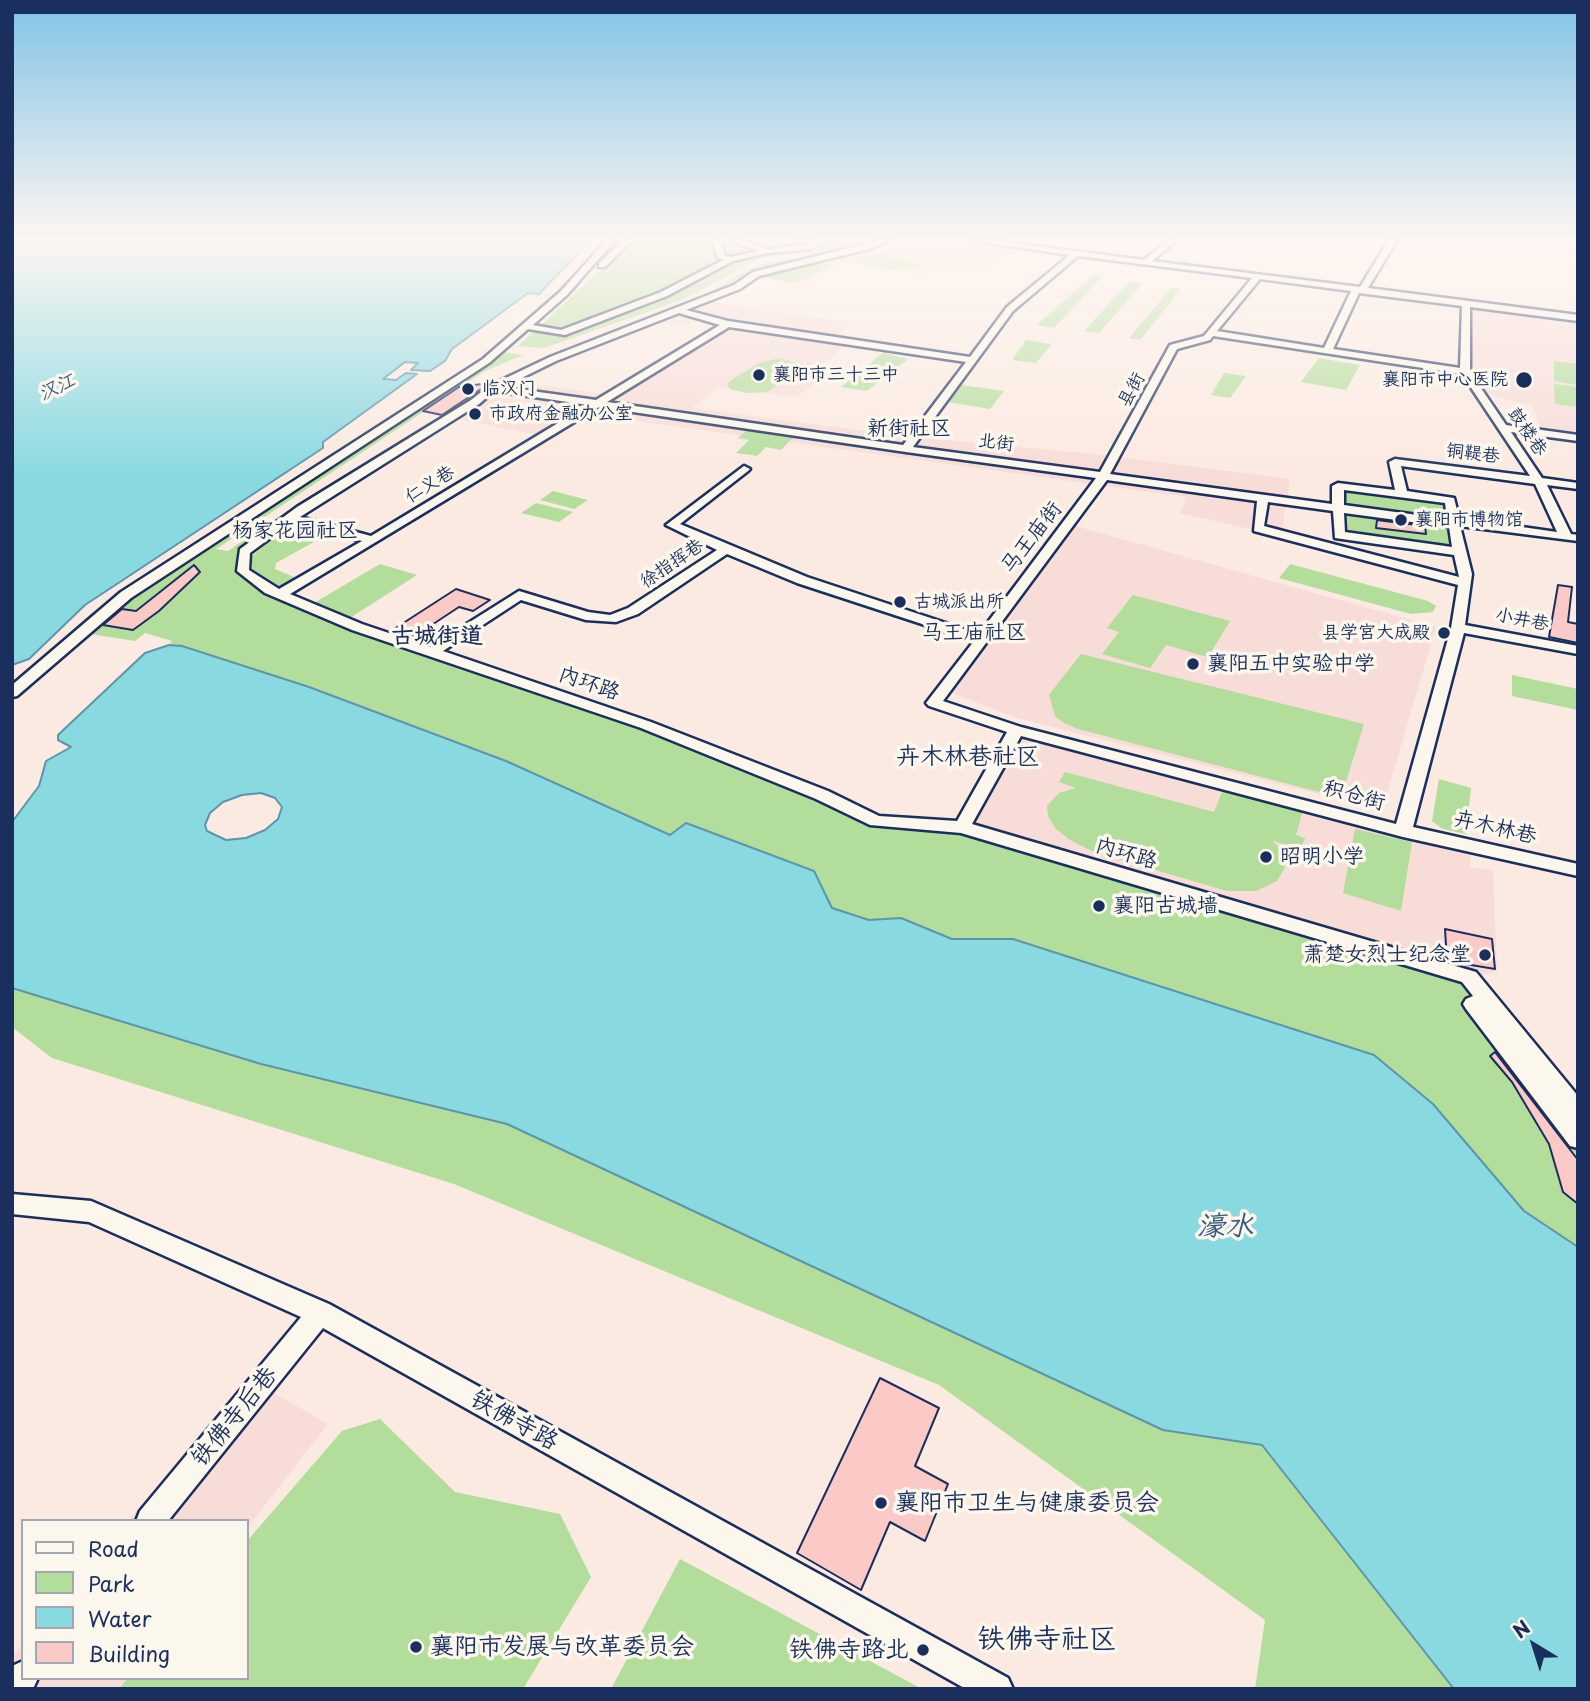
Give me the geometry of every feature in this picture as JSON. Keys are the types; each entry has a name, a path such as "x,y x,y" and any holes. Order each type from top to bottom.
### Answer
{"street":[{"path":"12,693 126,595 486,361 534,319"},
{"path":"526,326 562,333 598,319"},
{"name":"内环路","path":"654,319 553,359 492,388 475,402 291,518 244,552 243,571 280,594 357,626 646,725 822,795 876,821 962,827 1469,977 1578,1112"},
{"path":"711,319 973,360"},
{"path":"906,449 1002,319"},
{"name":"县街","path":"1104,475 1173,347 1207,338 1223,319"},
{"path":"1327,351 1344,319"},
{"path":"1212,333 1465,372 1466,319"},
{"name":"仁义巷","path":"280,594 727,324"},
{"name":"鼓楼巷","path":"1465,372 1538,481 1572,538"},
{"name":"北街","path":"492,388 1339,510 1572,538"},
{"path":"1503,428 1578,438"},
{"name":"铜鞮巷","path":"1402,494 1395,462 1578,486"},
{"path":"726,549 672,525 744,469"},
{"name":"马王庙街","path":"1016,730 934,703 1104,475"},
{"path":"1454,523 1450,500 1338,486 1339,535 1459,552"},
{"path":"1263,499 1258,528 1465,583"},
{"path":"291,518 373,540"},
{"name":"积仓街","path":"1016,730 1403,831 1458,628 1466,573 1454,523"},
{"name":"徐指挥巷","path":"432,652 519,595 586,616 611,619 633,611 726,549 802,580 981,639"},
{"name":"小井巷","path":"1458,628 1578,650"},
{"path":"962,827 1016,730"},
{"name":"卉木林巷","path":"1403,831 1578,870"},
{"path":"1490,1004 1473,1004 1578,1139"},
{"name":"铁佛寺路","path":"12,1204 91,1212 320,1313 997,1689"},
{"name":"铁佛寺后巷","path":"152,1519 320,1313"}],"shaded area":[{"path":"832,319 853,322 835,337 974,357 972,361 855,344 843,348 813,372 822,377 797,397 717,388 692,408 904,436 1094,454 1290,479 1281,536 1180,513 1187,497 585,414 548,437 454,418 520,382 606,394 716,327 697,321 680,327 655,320"},
{"name":"襄阳市中心医院","path":"1466,319 1578,320 1578,438 1542,434 1533,406 1507,400 1476,388 1465,372"},
{"name":"襄阳五中实验中学","path":"1068,524 1436,627 1382,810 1017,718 942,689"},
{"name":"昭明小学","path":"1016,730 1470,846 1470,867 1493,871 1497,972 1469,977 962,827"},
{"path":"248,1378 328,1424 248,1527 248,1519 130,1519"},
{"path":"21,1646 21,1680 128,1680 121,1689 12,1689 12,1657"}],"green space":[{"path":"547,319 626,319 544,348 518,346"},
{"path":"1043,319 1062,319 1054,328 1037,325"},
{"path":"1095,319 1111,319 1099,333 1084,331"},
{"path":"1145,319 1157,319 1140,340 1129,338"},
{"path":"1026,340 1052,344 1036,363 1012,360"},
{"path":"502,352 523,355 485,371 216,549 228,551 293,507 301,510 245,552 243,571 309,606 380,564 417,575 345,621 646,725 876,821 962,827 1469,977 1578,1112 1578,1247 1524,1211 1433,1104 1374,1055 1013,939 952,939 901,918 869,920 832,908 814,870 687,823 671,835 506,761 309,687 182,646 169,645 172,641 145,633 135,641 71,631 94,611 335,451 345,451"},
{"path":"883,353 908,359 867,391 841,387"},
{"path":"779,358 803,365 813,362 767,392 747,393 730,389 727,384 759,363"},
{"path":"1319,358 1360,365 1346,390 1301,382"},
{"path":"1554,361 1578,364 1578,385 1554,381"},
{"path":"1224,373 1246,376 1230,398 1211,395"},
{"path":"955,384 1004,391 990,409 942,401"},
{"path":"1554,384 1578,387 1578,407 1555,404"},
{"path":"751,426 798,433 781,450 766,447 757,456 736,453 749,440 738,438"},
{"path":"1338,486 1450,500 1459,552 1339,535"},
{"path":"553,491 588,500 574,509 540,500"},
{"path":"536,503 573,512 559,522 521,513"},
{"path":"291,533 314,542 276,563 275,569 296,578 293,583 281,589 274,588 252,570 252,556 270,541"},
{"path":"1290,564 1428,601 1436,606 1433,612 1411,614 1279,578"},
{"path":"1133,595 1230,621 1208,657 1166,645 1150,668 1102,654 1119,632 1107,628"},
{"path":"1081,654 1364,724 1344,788 1319,792 1078,729 1064,723 1055,716 1049,695"},
{"path":"1512,675 1578,689 1578,710 1512,696"},
{"path":"1065,772 1214,812 1223,789 1303,810 1296,835 1305,838 1301,848 1272,841 1281,849 1285,867 1277,881 1256,891 1227,891 1094,852 1070,840 1056,829 1048,816 1047,806 1059,793 1076,788 1059,782"},
{"path":"1439,779 1471,788 1466,834 1443,829 1432,821"},
{"path":"1355,829 1412,842 1401,911 1343,893"},
{"path":"12,988 261,1064 507,1124 1163,1430 1262,1445 1454,1689 1255,1689 1265,1620 939,1385 454,1184 52,1058 12,1027"},
{"path":"380,1419 455,1492 560,1514 591,1577 523,1689 119,1689 126,1680 248,1680 248,1540 342,1431"},
{"path":"680,1559 922,1689 611,1689"}],"water":[{"name":"汉江","path":"12,319 492,319 452,349 445,361 430,371 411,370 418,363 405,362 383,379 396,380 406,373 417,374 323,442 323,448 85,605 29,659 12,665"},
{"name":"濠水","path":"169,645 182,646 309,687 506,761 670,835 686,823 814,871 832,908 869,920 901,918 952,939 1013,939 1374,1055 1433,1104 1524,1211 1578,1247 1578,1689 1454,1689 1262,1445 1163,1430 507,1124 261,1064 12,988 12,822 39,786 46,761 71,747 58,740 58,735 145,653","holes":["261,793 275,798 282,807 278,819 265,830 246,838 226,840 207,831 205,825 210,813 223,802 242,795"]}],"building":[{"path":"490,383 442,415 423,411 459,387"},
{"path":"1377,520 1425,526 1426,534 1376,528"},
{"path":"194,565 200,572 159,611 133,630 103,625 122,609 136,611"},
{"path":"1558,585 1572,587 1568,622 1578,624 1578,643 1549,637"},
{"path":"456,589 490,600 473,611 459,607 415,636 394,629"},
{"name":"萧楚女烈士纪念堂","path":"1445,929 1492,939 1495,969 1447,961"},
{"path":"1495,1052 1578,1160 1578,1204 1563,1192 1549,1144 1512,1082 1490,1056"},
{"name":"襄阳市卫生与健康委员会","path":"880,1378 939,1408 915,1466 948,1484 925,1541 890,1522 861,1590 797,1553"}],"place":[{"name":"襄阳市三十三中","path":"759,375"},
{"name":"襄阳市中心医院","path":"1524,380"},
{"name":"临汉门","path":"468,389"},
{"name":"市政府金融办公室","path":"475,414"},
{"name":"襄阳市博物馆","path":"1401,520"},
{"name":"古城派出所","path":"900,602"},
{"name":"县学宫大成殿","path":"1444,633"},
{"name":"襄阳五中实验中学","path":"1193,664"},
{"name":"昭明小学","path":"1266,857"},
{"name":"襄阳古城墙","path":"1099,906"},
{"name":"萧楚女烈士纪念堂","path":"1485,955"},
{"name":"襄阳市卫生与健康委员会","path":"881,1503"},
{"name":"襄阳市发展与改革委员会","path":"416,1647"},
{"name":"铁佛寺路北","path":"923,1650"}],"district":[{"name":"新街社区","path":"909,429"},
{"name":"杨家花园社区","path":"295,531"},
{"name":"马王庙社区","path":"974,633"},
{"name":"古城街道","path":"437,637"},
{"name":"卉木林巷社区","path":"968,757"},
{"name":"铁佛寺社区","path":"1047,1640"}]}
